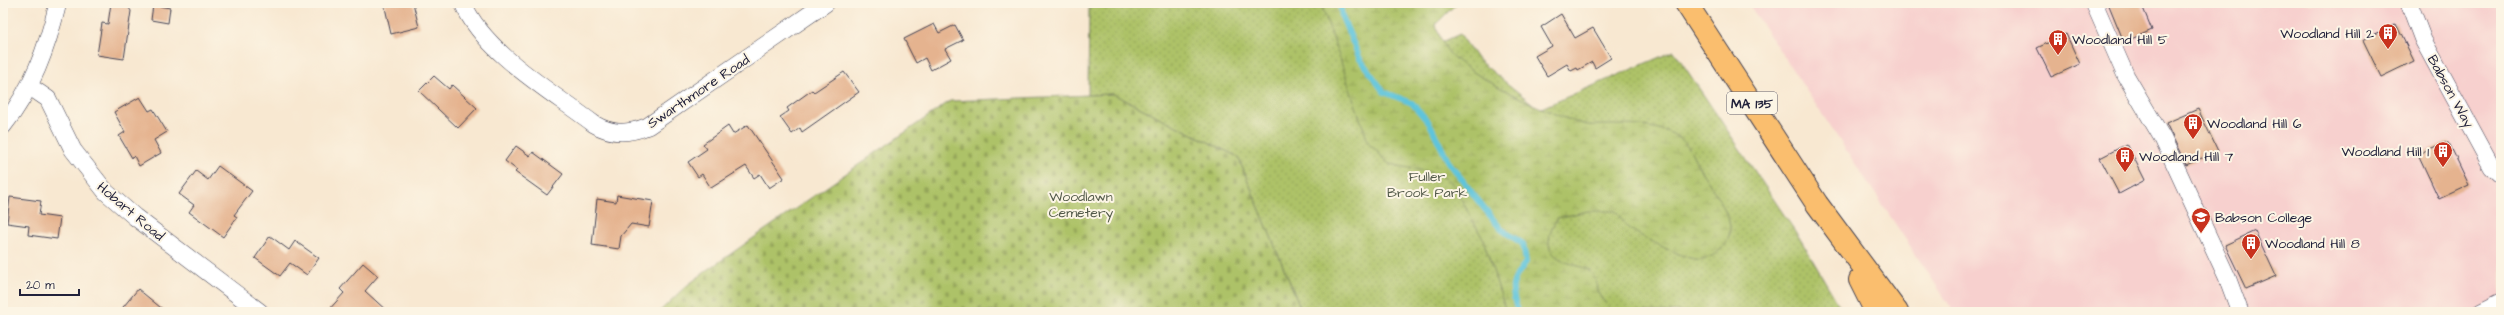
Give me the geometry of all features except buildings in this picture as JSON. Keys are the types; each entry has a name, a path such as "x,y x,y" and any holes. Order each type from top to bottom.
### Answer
{"main road":[{"name":"MA 135","path":"1686,3 1817,204 1897,312"},
{"name":"MA 135","path":"1817,204 1876,312"}],"street":[{"path":"3,126 29,86 44,55 58,3"},
{"name":"Swarthmore Road","path":"463,3 479,32 499,52 594,124 610,132 620,133 648,126 826,3"},
{"path":"2094,3 2126,76 2163,139 2227,277 2240,312"},
{"name":"Babson Way","path":"2409,3 2426,46 2492,167 2501,174"},
{"name":"Hobart Road","path":"29,86 48,99 73,150 106,192 135,217 260,312"},
{"path":"2481,312 2501,302"}],"shaded area":[{"name":"Babson College","path":"1748,3 2501,3 2501,312 1954,312"}],"green space":[{"name":"Fuller Brook Park","path":"1089,3 1380,3 1404,59 1460,34 1478,60 1539,109 1674,51 1799,237 1843,312 1302,312 1238,157 1113,94 1088,95"},
{"path":"1321,3 1457,3 1436,24 1441,40 1450,54 1459,63 1474,73 1513,94 1570,120 1588,125 1632,125 1652,127 1670,133 1683,141 1690,149 1728,217 1730,231 1726,243 1712,256 1694,259 1670,250 1639,235 1627,226 1616,211 1588,211 1557,218 1551,230 1549,240 1550,248 1553,254 1567,262 1588,269 1596,281 1600,297 1613,312 1506,312 1483,239 1453,184 1439,174 1389,164 1368,142"},
{"name":"Woodlawn Cemetery","path":"1113,94 1238,157 1302,312 659,312 685,287 709,269 950,101"}],"waterway":[{"path":"1340,3 1342,17 1360,59 1384,92 1412,103 1430,124 1448,161 1476,198 1501,229 1523,244 1526,262 1514,280 1513,286 1518,312"}],"place":[{"name":"Woodland Hill 2","path":"2388,50"},
{"name":"Woodland Hill 5","path":"2058,56"},
{"name":"Woodland Hill 6","path":"2193,140"},
{"name":"Woodland Hill 1","path":"2443,168"},
{"name":"Woodland Hill 7","path":"2125,173"},
{"name":"Babson College","path":"2201,234"},
{"name":"Woodland Hill 8","path":"2251,260"}]}
